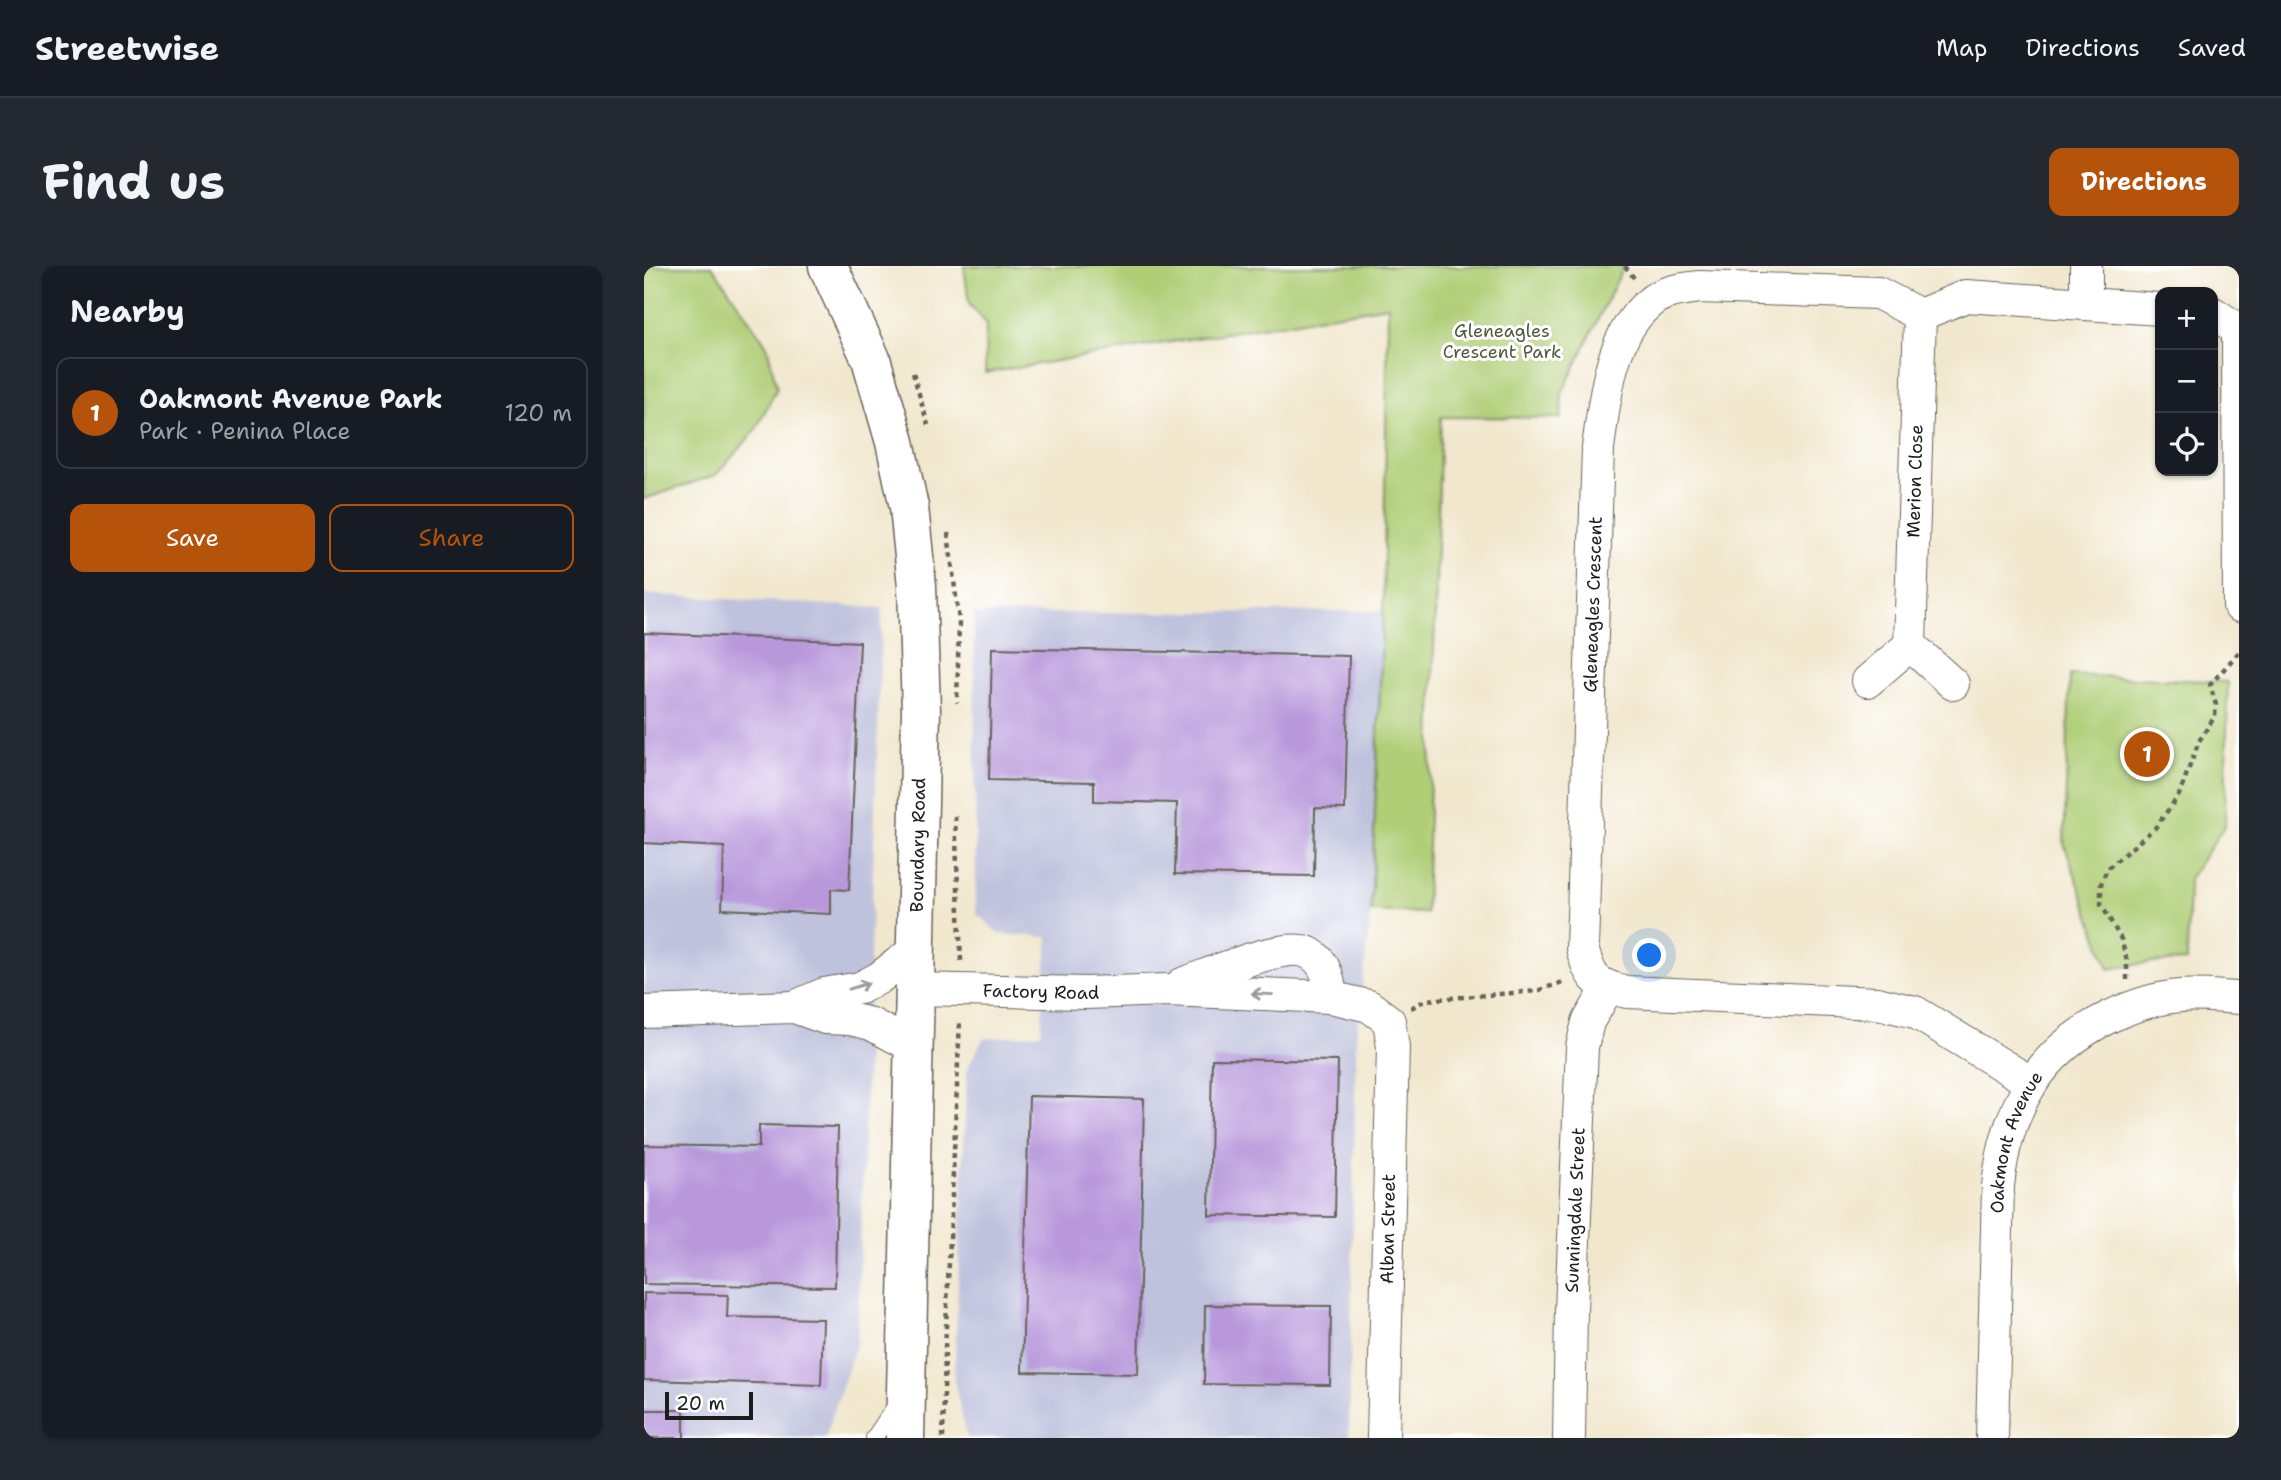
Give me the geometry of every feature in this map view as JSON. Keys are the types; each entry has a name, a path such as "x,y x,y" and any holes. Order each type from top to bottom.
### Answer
{"main road":[{"name":"Boundary Road","path":"828,266 871,359 895,442 909,507 920,658 905,1438"}],"street":[{"path":"2086,266 2086,303"},
{"name":"Gleneagles Crescent","path":"1599,980 1582,948 1598,447 1606,389 1621,344 1633,320 1651,301 1677,289 1700,287 1878,293 1920,316"},
{"path":"1920,316 1966,296 2155,309"},
{"name":"Merion Close","path":"1910,645 1920,316"},
{"path":"2218,316 2239,330 2239,606"},
{"path":"1868,681 1910,645 1953,684"},
{"path":"794,1007 824,994 860,988 879,978 916,949"},
{"name":"Factory Road","path":"1167,990 1270,953 1290,950 1311,953 1325,970 1330,983 1330,997"},
{"path":"1599,980 1627,992 1877,1003 1915,1012 2030,1082"},
{"name":"Sunningdale Street","path":"1569,1438 1571,1311 1582,1047 1599,980"},
{"name":"Factory Road","path":"915,989 1086,993 1167,990 1330,997 1369,1006 1389,1021"},
{"name":"Oakmont Avenue","path":"1992,1438 1997,1186 2001,1153 2010,1123 2030,1082 2057,1052 2092,1026 2128,1008 2181,996 2239,998"},
{"path":"644,1012 794,1007 825,1018 850,1019 871,1024 914,1047"},
{"name":"Alban Street","path":"1383,1438 1393,1047 1389,1021"}],"lane":[{"path":"874,1438 906,1388"}],"path":[{"path":"2128,1008 2127,961 2121,939 2101,904 2101,884 2107,869 2155,828 2179,795 2199,741 2216,716 2210,685 2239,652"},
{"path":"1389,1021 1426,1000 1537,991 1599,980"}],"shaded area":[{"path":"644,594 882,608 857,1342 825,1438 644,1438"},
{"path":"1383,611 1371,911 1356,1041 1349,1438 967,1438 954,1380 967,1069 983,1039 1041,1033 1048,937 999,934 976,913 974,614"}],"green space":[{"path":"644,266 712,266 767,346 777,388 755,431 716,475 644,499"},
{"name":"Gleneagles Crescent Park","path":"964,266 1624,266 1562,393 1561,418 1441,417 1426,913 1371,911 1383,611 1388,306 985,373 986,323 969,304"},
{"path":"2070,675 2228,682 2225,825 2189,879 2187,961 2146,963 2109,969 2064,844"}],"building":[{"path":"644,633 860,642 849,890 831,889 831,914 722,909 724,847 644,843"},
{"path":"992,648 1349,656 1345,809 1315,808 1314,876 1175,874 1177,803 1094,801 1094,782 989,780"},
{"path":"1212,1059 1338,1061 1335,1217 1209,1215"},
{"path":"1029,1096 1144,1099 1138,1374 1022,1372"},
{"path":"759,1125 838,1127 835,1287 644,1284 644,1145 759,1147"},
{"path":"644,1293 728,1295 727,1317 823,1319 821,1385 644,1380"},
{"path":"1205,1305 1331,1306 1330,1385 1204,1384"},
{"path":"644,1410 684,1410 684,1438 644,1438"}],"place":[{"name":"Oakmont Avenue Park","path":"2147,754"}]}
